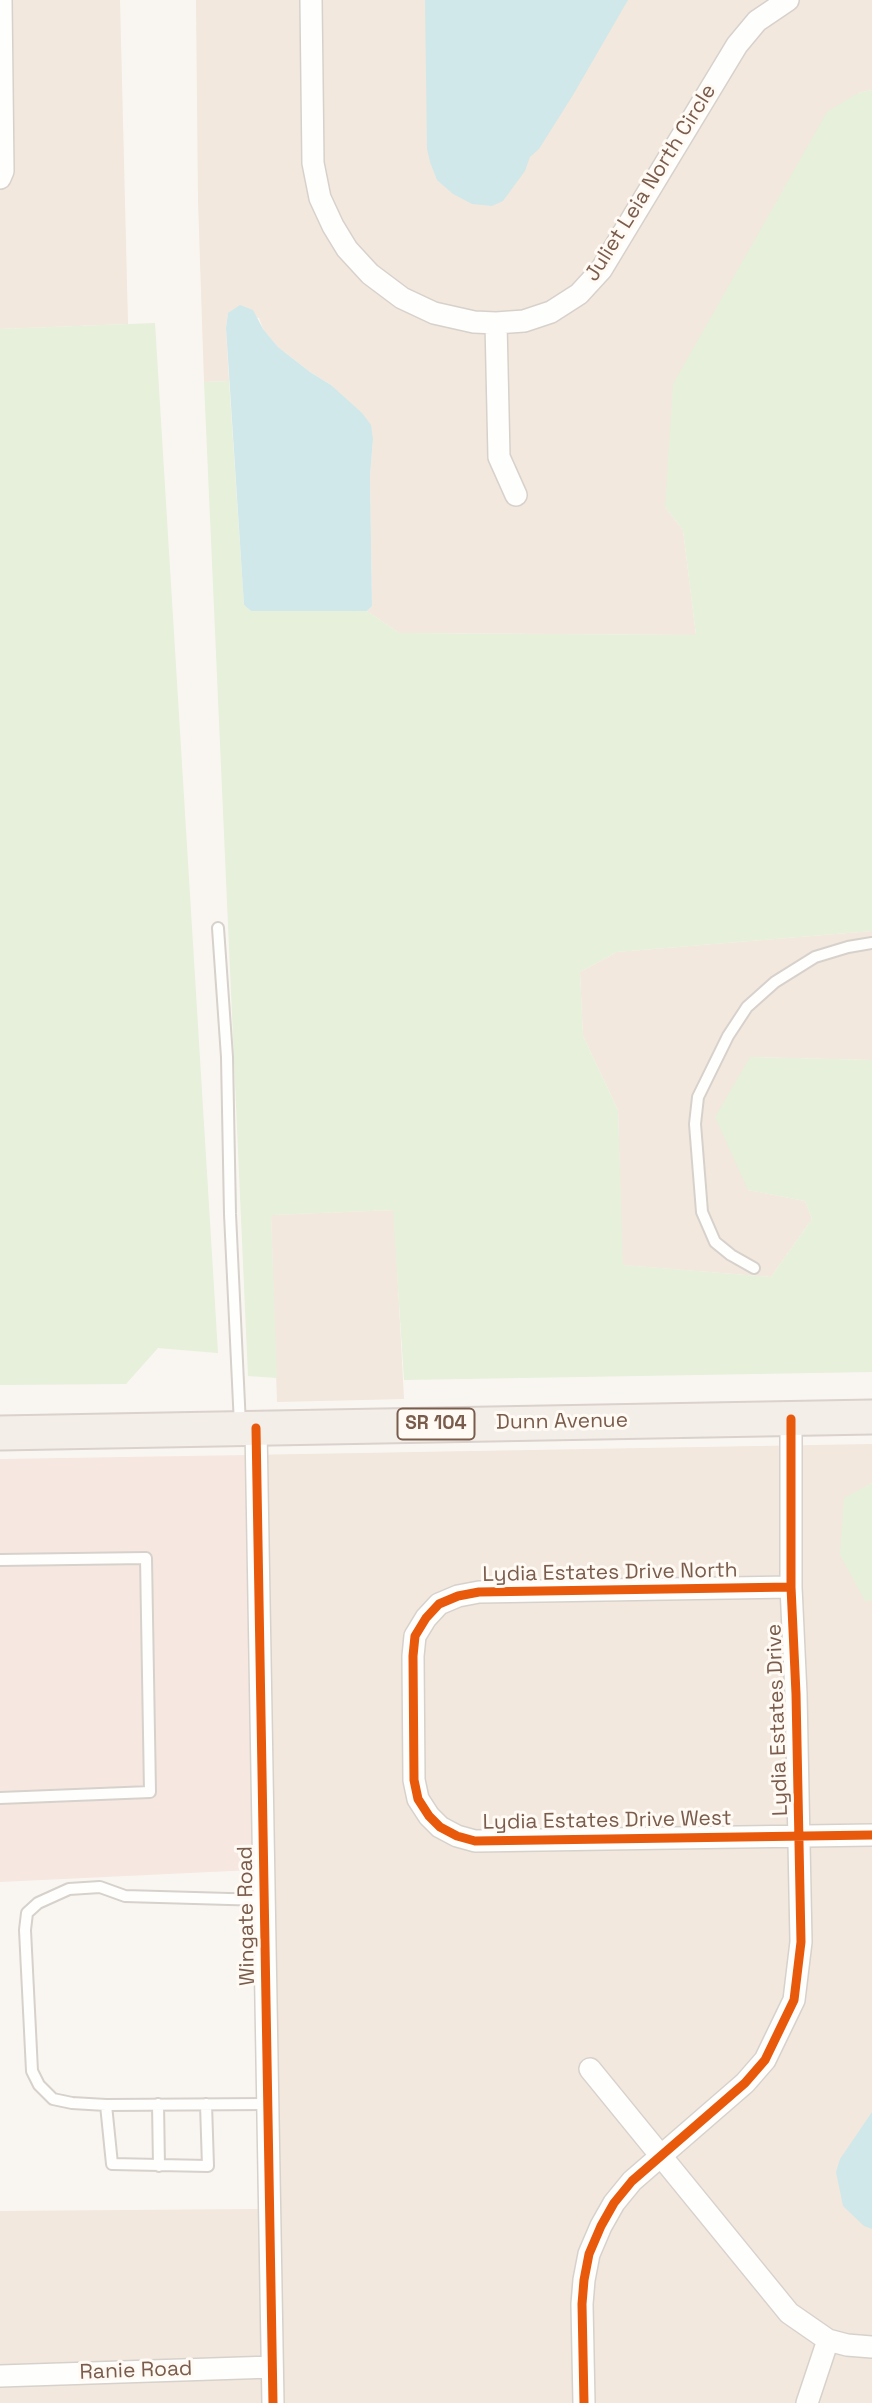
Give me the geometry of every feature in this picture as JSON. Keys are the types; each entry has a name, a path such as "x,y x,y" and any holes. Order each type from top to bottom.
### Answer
{"main road":[{"name":"Dunn Avenue","path":"0,1433 872,1417"}],"street":[{"path":"0,178 3,171 1,0"},
{"name":"Juliet Leia North Circle","path":"311,0 313,163 320,198 333,226 347,249 370,274 402,298 435,313 474,322 496,323 524,321 551,312 579,294 601,270 737,45 757,21 788,0"},
{"path":"496,323 499,457 516,495"},
{"name":"Lydia Estates Drive","path":"584,2403 582,2304 589,2254 614,2203 632,2181 745,2083 765,2060 793,2000 800,1956 791,1587 791,1419"},
{"name":"Wingate Road","path":"248,1428 264,1900 272,2403"},
{"name":"Lydia Estates Drive North","path":"414,1728 415,1636 439,1604 458,1596 479,1592 791,1587"},
{"name":"Lydia Estates Drive West","path":"414,1728 414,1780 418,1799 435,1821 457,1836 475,1841 872,1835"},
{"path":"590,2069 789,2313 828,2340 872,2347"},
{"path":"807,2403 828,2340"},
{"name":"Ranie Road","path":"0,2376 272,2367"}],"lane":[{"path":"218,928 227,1056 230,1214 248,1428"},
{"path":"754,1268 715,1242 702,1212 695,1124 698,1097 728,1035 747,1007 775,982 815,957 872,943"},
{"path":"0,1560 146,1558 150,1792 0,1798"},
{"path":"264,1900 159,1898 125,1896 100,1887 69,1889 38,1903 27,1913 24,1930 32,2071 39,2085 53,2099 106,2105 268,2104"},
{"path":"60,1892 76,1897"},
{"path":"104,1896 120,1894"},
{"path":"106,2105 111,2164 208,2166 206,2104"},
{"path":"158,2105 159,2166"}],"shaded area":[{"path":"0,0 120,0 128,324 0,329"},
{"path":"196,0 872,0 872,90 858,93 665,507 683,530 696,635 399,633 367,611 372,606 370,476 373,439 331,385 278,347 263,329 259,318 228,313 226,328 229,381 204,382 198,200"},
{"path":"872,931 872,1060 750,1057 748,1190 805,1201 812,1219 771,1277 622,1265 618,1110 583,1036 580,972 617,952"},
{"path":"394,1210 404,1399 277,1402 271,1215"},
{"path":"872,1444 872,1483 844,1499 865,1601 872,1601 872,2403 0,2403 0,2211 259,2209 247,1455"},
{"path":"247,1455 253,1870 0,1882 0,1459"}],"green space":[{"path":"872,90 872,931 617,952 580,972 583,1036 618,1110 623,1265 771,1277 812,1219 805,1201 748,1190 715,1117 750,1057 872,1060 872,1372 404,1380 393,1210 271,1215 277,1378 248,1376 204,382 229,381 244,605 251,611 367,611 399,633 696,635 683,530 665,507 673,384 827,112 858,93"},
{"path":"155,323 218,1353 158,1348 126,1384 0,1385 0,329"},
{"path":"872,1483 872,1601 865,1601 840,1555 844,1498"}],"water":[{"path":"425,0 628,0 573,95 539,149 530,157 525,171 503,201 492,206 472,204 453,194 437,180 430,162 427,149"},
{"path":"240,305 253,310 263,329 278,347 331,385 362,413 371,425 372,606 367,611 251,611 244,605 226,328 228,313"},
{"path":"872,2112 872,2229 864,2226 843,2206 836,2172 840,2159"}],"cycle path":[{"path":"584,2403 584,2280 589,2254 601,2226 614,2203 632,2181 745,2083 765,2060 794,2000 801,1942 791,1587 791,1419"},
{"path":"256,1428 273,2403"},
{"path":"791,1587 479,1592 458,1596 439,1604 415,1636 414,1780 418,1799 440,1827 475,1841 872,1835"}]}
